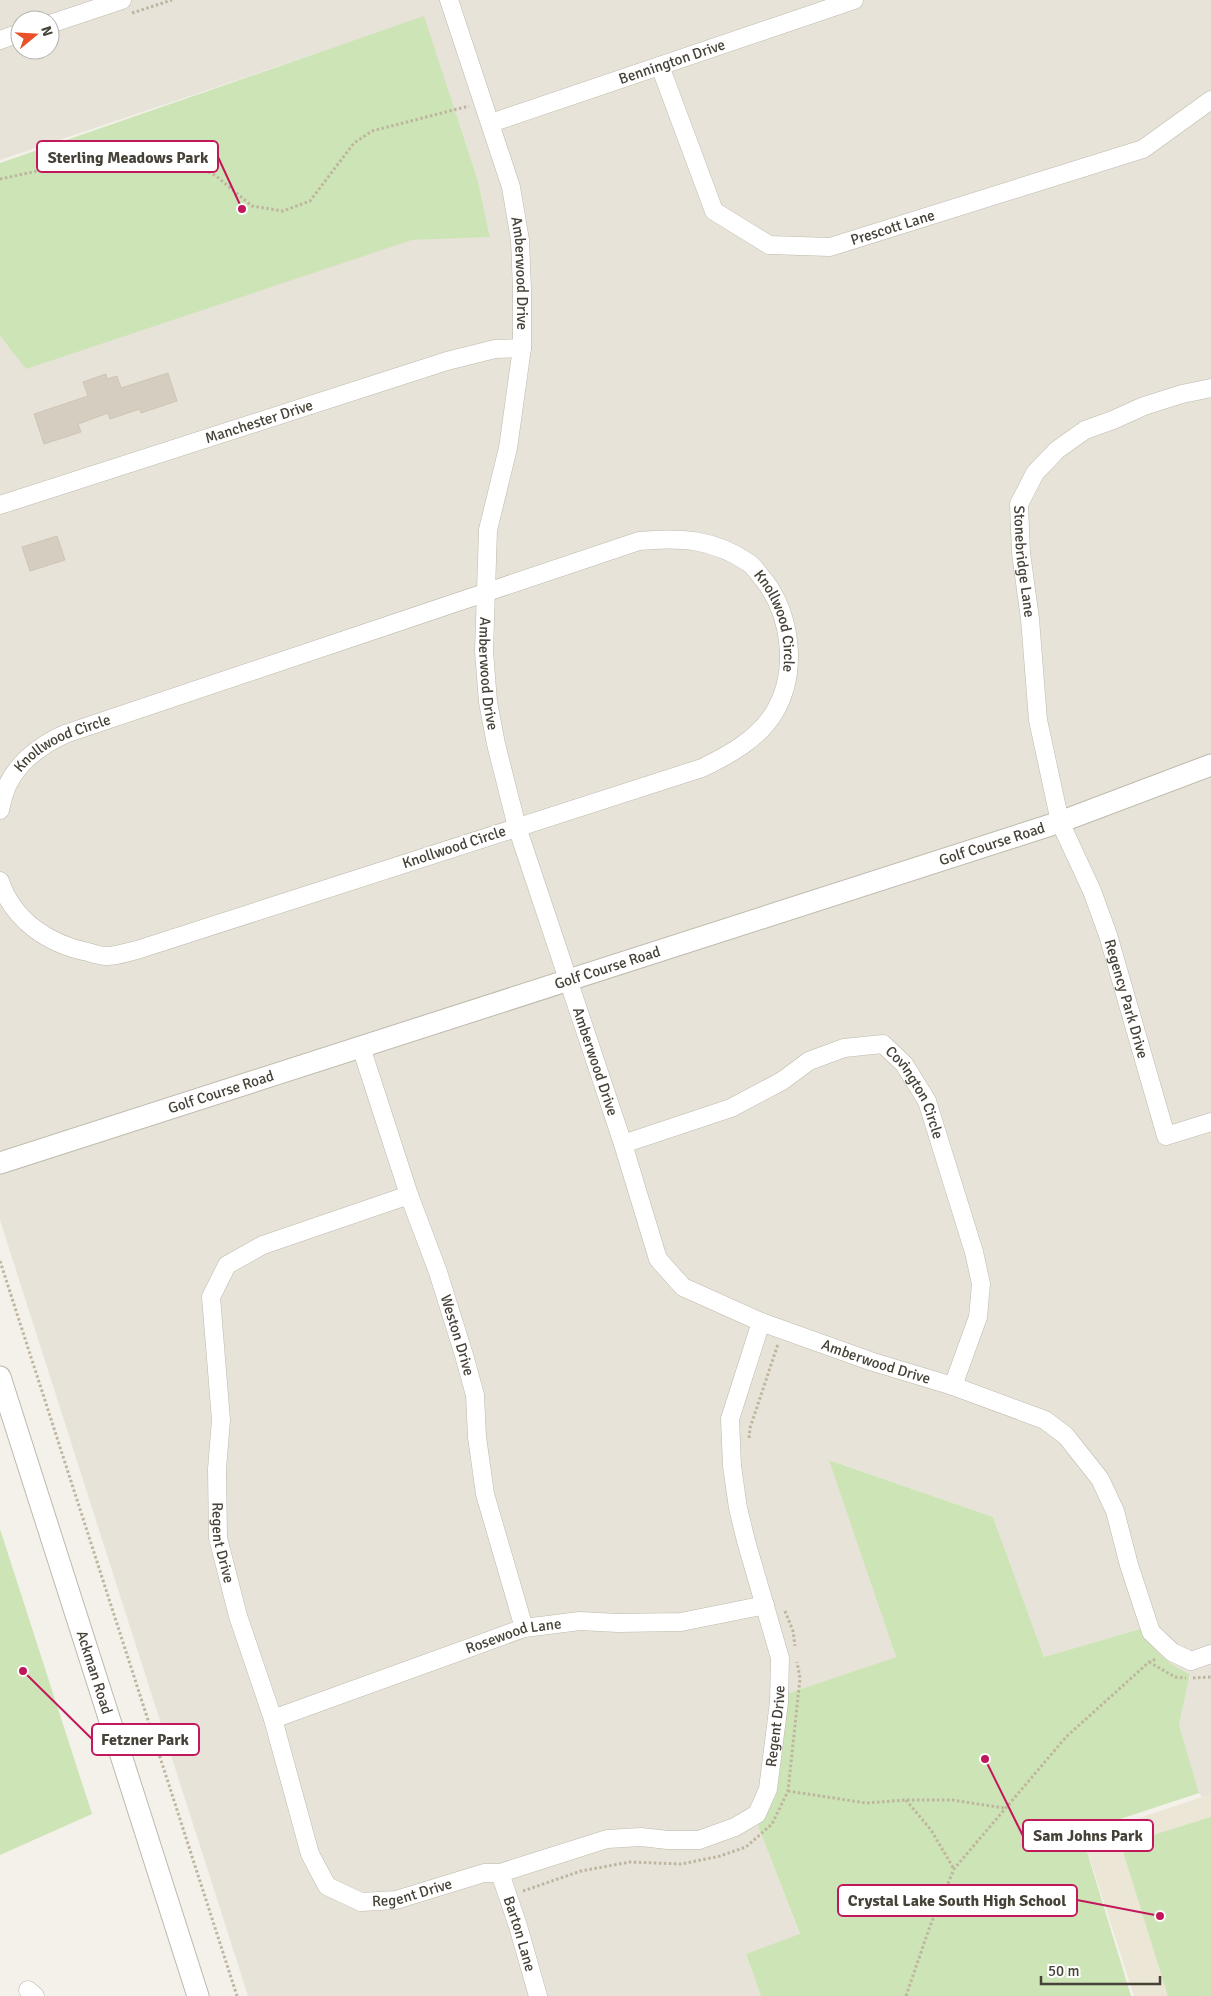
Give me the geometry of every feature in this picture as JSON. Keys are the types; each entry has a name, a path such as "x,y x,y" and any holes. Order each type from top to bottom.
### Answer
{"street":[{"path":"60,21 122,0"},
{"name":"Amberwood Drive","path":"449,0 511,187 520,240 522,348 508,448 488,530 484,650 488,702 503,778 517,827 623,1144 658,1259 683,1286 761,1322 873,1362 953,1386 1044,1420 1066,1436 1100,1479 1115,1511 1129,1565 1151,1632 1172,1652 1191,1661 1211,1654"},
{"name":"Bennington Drive","path":"491,123 854,0"},
{"name":"Prescott Lane","path":"660,66 714,211 769,245 830,247 1143,149 1211,100"},
{"name":"Manchester Drive","path":"0,505 447,361 495,349 522,348"},
{"name":"Stonebridge Lane","path":"1060,822 1038,720 1030,618 1021,552 1019,504 1035,472 1057,450 1085,430 1144,406 1182,394 1211,388"},
{"name":"Knollwood Circle","path":"0,810 7,785 17,770 33,752 48,741 639,540 672,538 724,549 751,564 768,585 781,610 787,636 790,666 786,691 773,714 756,734 728,756 702,768 137,950 106,956 62,945 32,928 16,912 5,896 0,880"},
{"name":"Golf Course Road","path":"0,1163 1060,822 1211,765"},
{"name":"Regency Park Drive","path":"1060,822 1092,891 1108,935 1166,1136 1211,1122"},
{"name":"Covington Circle","path":"623,1144 731,1108 782,1081 809,1061 844,1048 883,1044 904,1064 928,1101 974,1252 981,1284 978,1317 953,1386"},
{"name":"Weston Drive","path":"361,1048 409,1195 438,1272 475,1395 477,1437 484,1494 524,1628"},
{"name":"Regent Drive","path":"409,1195 263,1245 227,1266 211,1298 221,1420 217,1469 218,1538 238,1616 273,1718 310,1854 327,1886 361,1902 396,1900 484,1873 500,1873 607,1839 641,1837 668,1840 699,1840 735,1828 757,1814 768,1789 779,1702 780,1658 774,1604 746,1541 738,1508 732,1466 730,1419 761,1322"},
{"name":"Ackman Road","path":"0,1377 198,1996"},
{"name":"Rosewood Lane","path":"273,1718 524,1628 580,1621 618,1623 681,1622 774,1604"},
{"name":"Barton Lane","path":"500,1873 538,1996"}],"path":[{"path":"0,179 61,166 176,154 216,176 252,206 283,211 310,201 354,143 372,131 484,102"},
{"path":"0,1261 237,1996"},
{"path":"748,1444 750,1428 783,1329"},
{"path":"774,1604 793,1631 796,1650"},
{"path":"906,1996 930,1926 954,1870 1004,1808 1066,1737 1148,1662 1172,1652"},
{"path":"508,1896 581,1871 630,1862 681,1864 720,1856 746,1847 772,1824 788,1791 800,1678 797,1659"},
{"path":"788,1791 866,1803 906,1800 952,1800 1004,1808"},
{"path":"906,1800 931,1830 954,1870"}],"shaded area":[{"path":"0,0 1211,0 1211,1794 1202,1797 1199,1793 1179,1725 1190,1674 1172,1665 1156,1652 1140,1629 1044,1657 993,1517 830,1460 896,1657 786,1694 776,1796 758,1826 800,1935 746,1954 761,1996 248,1996 0,1220 0,336 8,347 412,240 490,236 478,181 424,17 0,160"},
{"path":"1211,1794 1211,1996 1134,1996 1083,1837"}],"green space":[{"path":"424,16 478,181 490,237 412,240 26,369 0,336 0,163"},
{"path":"829,1460 993,1517 1044,1657 1140,1629 1161,1656 1190,1674 1179,1725 1199,1793 1081,1832 1131,1996 761,1996 746,1954 800,1934 758,1826 776,1796 786,1694 896,1657"},
{"path":"0,1529 92,1814 0,1855"},
{"path":"1211,1817 1211,1996 1168,1996 1121,1845"}],"building":[{"path":"168,373 177,401 141,413 140,409 110,419 108,413 78,424 81,432 44,444 34,414 88,396 83,382 106,374 107,379 117,376 121,388"},
{"path":"57,536 65,560 30,571 22,547"}],"place":[{"name":"Sterling Meadows Park","path":"242,209"},
{"name":"Fetzner Park","path":"23,1671"},
{"name":"Sam Johns Park","path":"985,1759"},
{"name":"Crystal Lake South High School","path":"1160,1916"}]}
